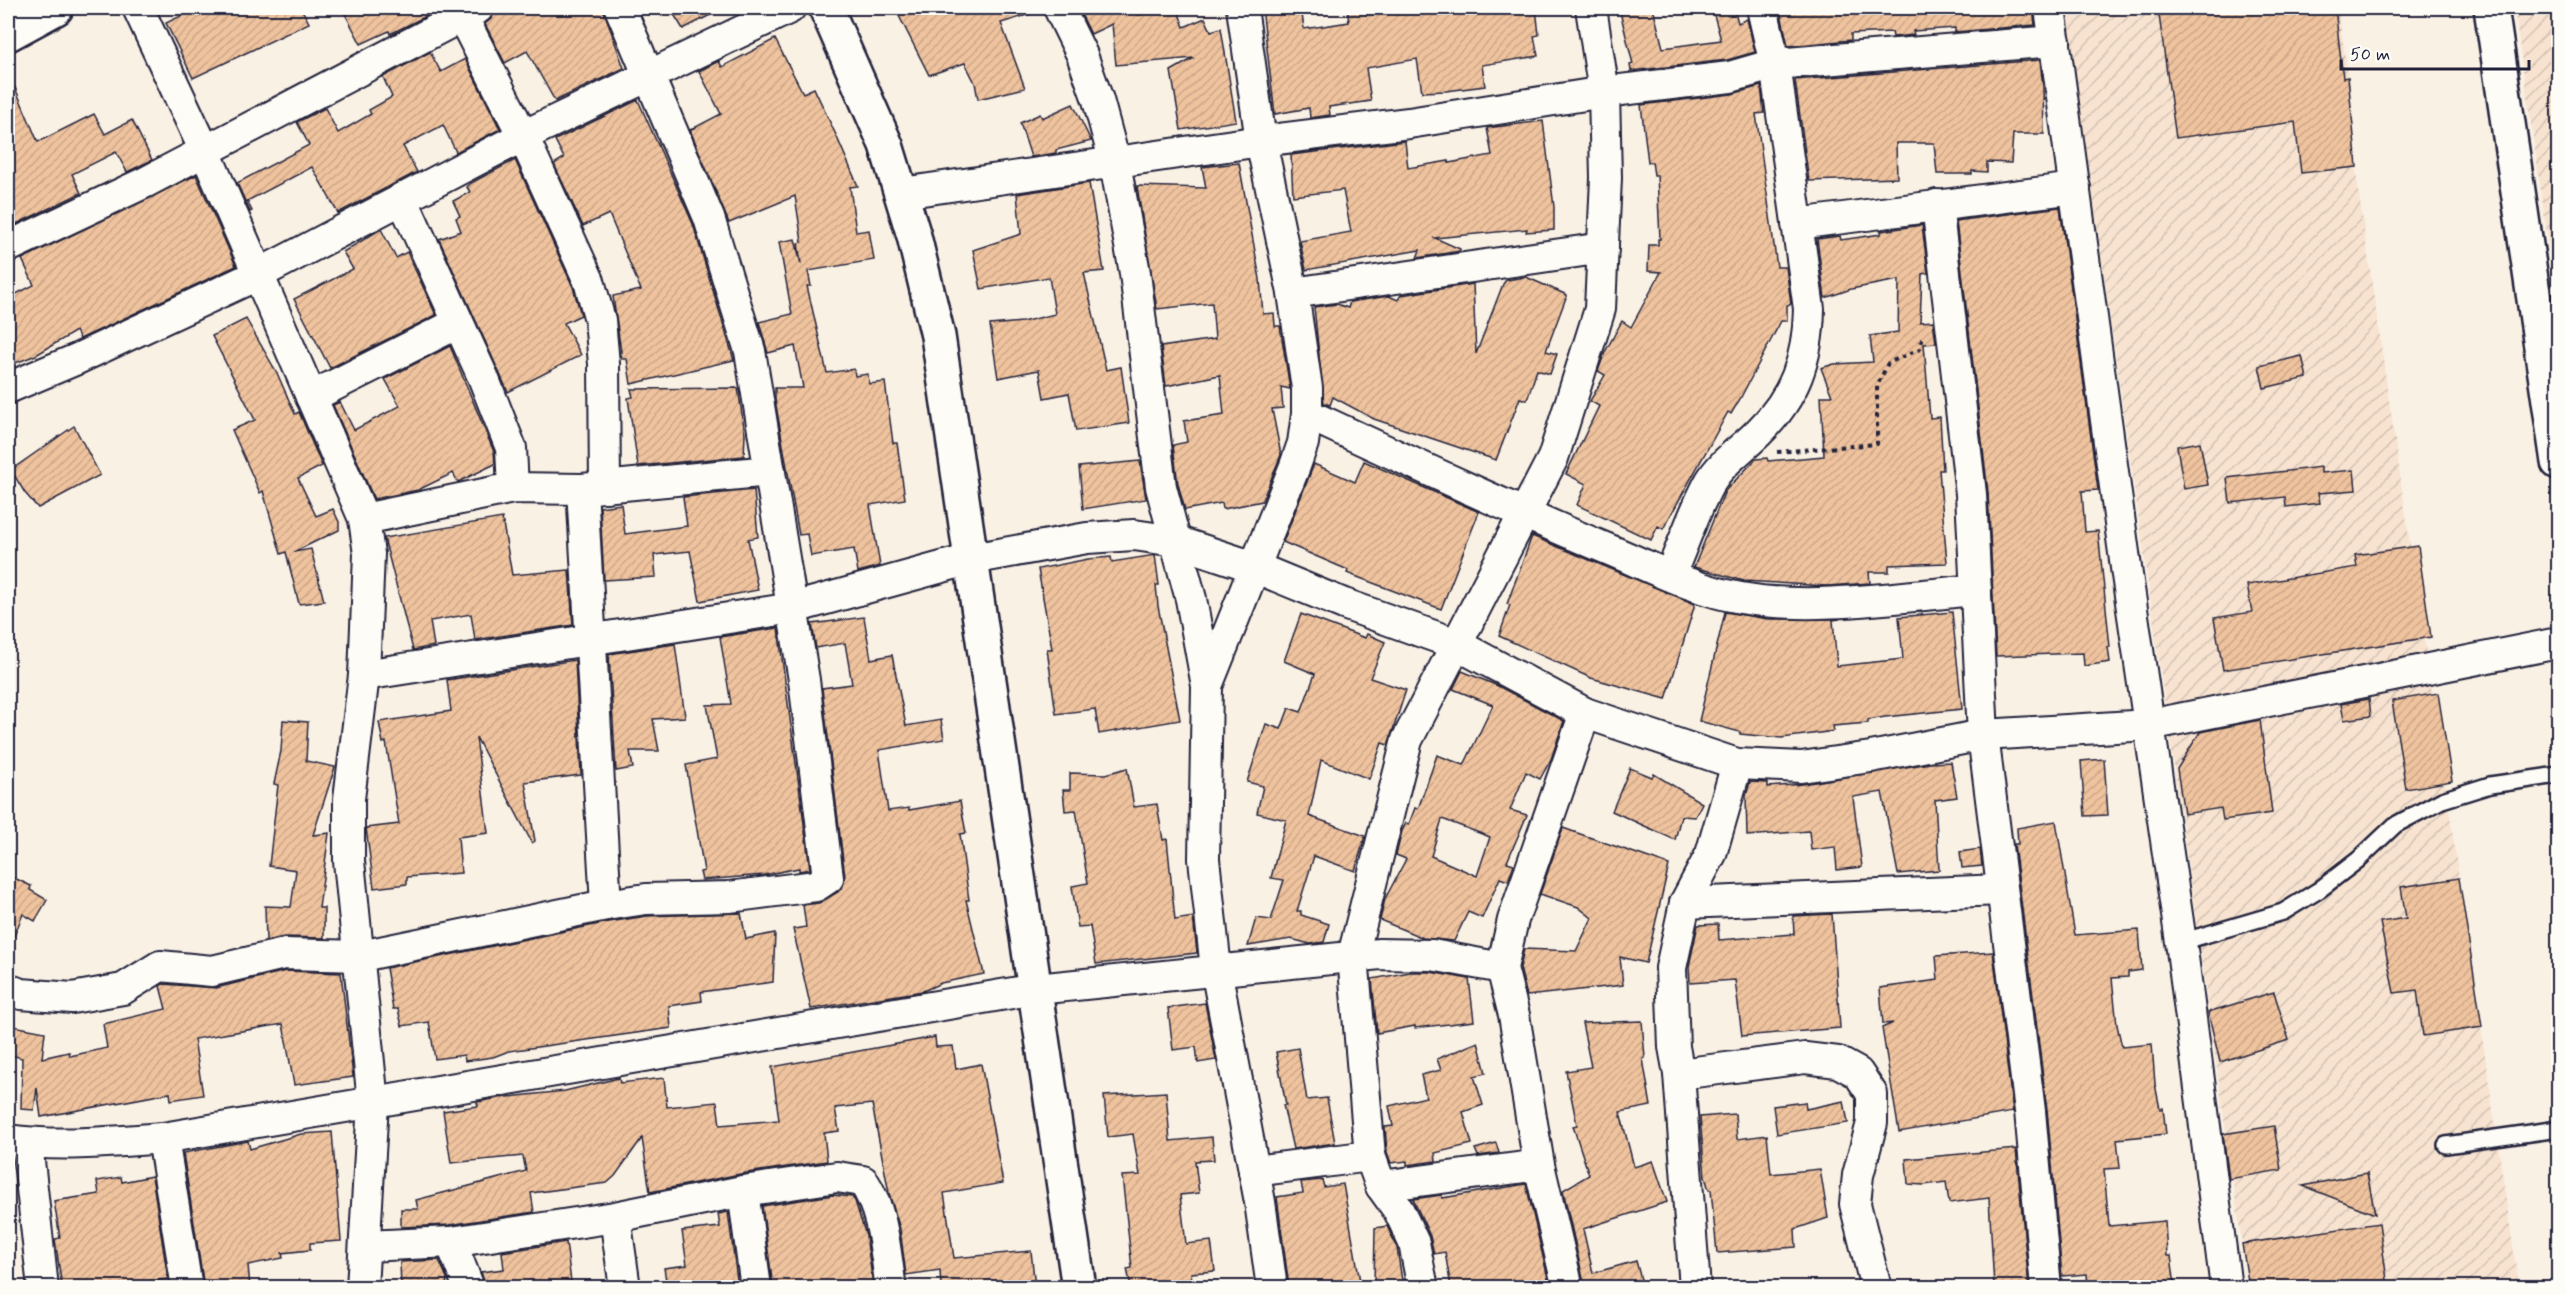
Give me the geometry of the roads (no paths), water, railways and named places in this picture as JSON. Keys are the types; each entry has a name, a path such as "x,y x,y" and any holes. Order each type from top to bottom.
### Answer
{"street":[{"path":"8,34 56,8"},
{"path":"138,8 204,149 364,519 369,554 364,675 349,798 350,861 361,956 373,1103 362,1287"},
{"path":"8,989 21,994 72,998 123,989 160,966 212,971 284,954 361,956 606,905 646,900 729,897 816,886 828,878 793,608 750,351 709,218 650,74 620,8"},
{"path":"8,388 77,359 257,275 523,136 790,8"},
{"path":"826,8 886,145 902,193 938,336 1079,1287"},
{"path":"1059,8 1082,55 1098,100 1115,163 1135,273 1161,487 1191,599 1207,686 1204,859 1216,969 1254,1171 1272,1287"},
{"path":"1207,686 1303,443 1307,414 1307,388 1293,292 1262,141 1242,8"},
{"path":"1423,1287 1414,1243 1399,1211 1381,1186 1370,1156 1353,956 1407,740 1553,458 1600,309 1606,178 1604,92 1591,8"},
{"path":"1670,575 1711,482 1731,456 1760,431 1776,412 1797,380 1808,343 1809,309 1775,64 1762,8"},
{"path":"2050,8 2181,942 2226,1287"},
{"path":"2491,8 2559,462"},
{"path":"8,247 146,182 204,149 470,12 589,281 600,320 604,364 594,488 590,642 606,905"},
{"path":"902,193 1262,141 1409,123 1604,92 1730,77 1775,64 2055,41"},
{"path":"1797,224 2074,188"},
{"path":"402,198 458,323 510,448 513,488"},
{"path":"1937,205 1971,494 1983,735 2030,1111 2046,1287"},
{"path":"1293,292 1603,248"},
{"path":"311,397 458,323"},
{"path":"1307,414 1522,514 1701,588 1740,598 1781,602 1976,590"},
{"path":"364,519 513,488 594,488 770,471"},
{"path":"364,675 590,642 793,608 971,559 1088,538 1134,535 1175,542 1254,567 1344,604 1456,644 1585,713 1737,764 1801,767 1871,757 1983,735 2149,725 2559,643"},
{"path":"1568,1287 1539,1165 1514,1015 1502,968 1513,920 1585,713"},
{"path":"1695,1287 1679,1074 1674,1047 1671,968 1685,903 1711,854 1737,764"},
{"path":"1685,903 2001,890"},
{"path":"43,1287 17,1141 101,1143 163,1138 1036,989 1216,969 1400,953 1502,968"},
{"path":"1679,1074 1805,1058 1838,1062 1858,1072 1872,1094 1872,1123 1858,1175 1855,1204 1875,1287"},
{"path":"163,1138 187,1287"},
{"path":"1254,1171 1370,1156"},
{"path":"1381,1186 1539,1165"},
{"path":"366,1246 451,1242 615,1217 743,1191 837,1177 863,1180 873,1195 880,1218 891,1287"},
{"path":"743,1191 756,1287"},
{"path":"615,1217 625,1287"},
{"path":"451,1242 469,1287"}],"lane":[{"path":"2181,942 2283,912 2327,884 2395,825 2442,800 2490,785 2559,775"},
{"path":"2446,1145 2559,1129"}]}
